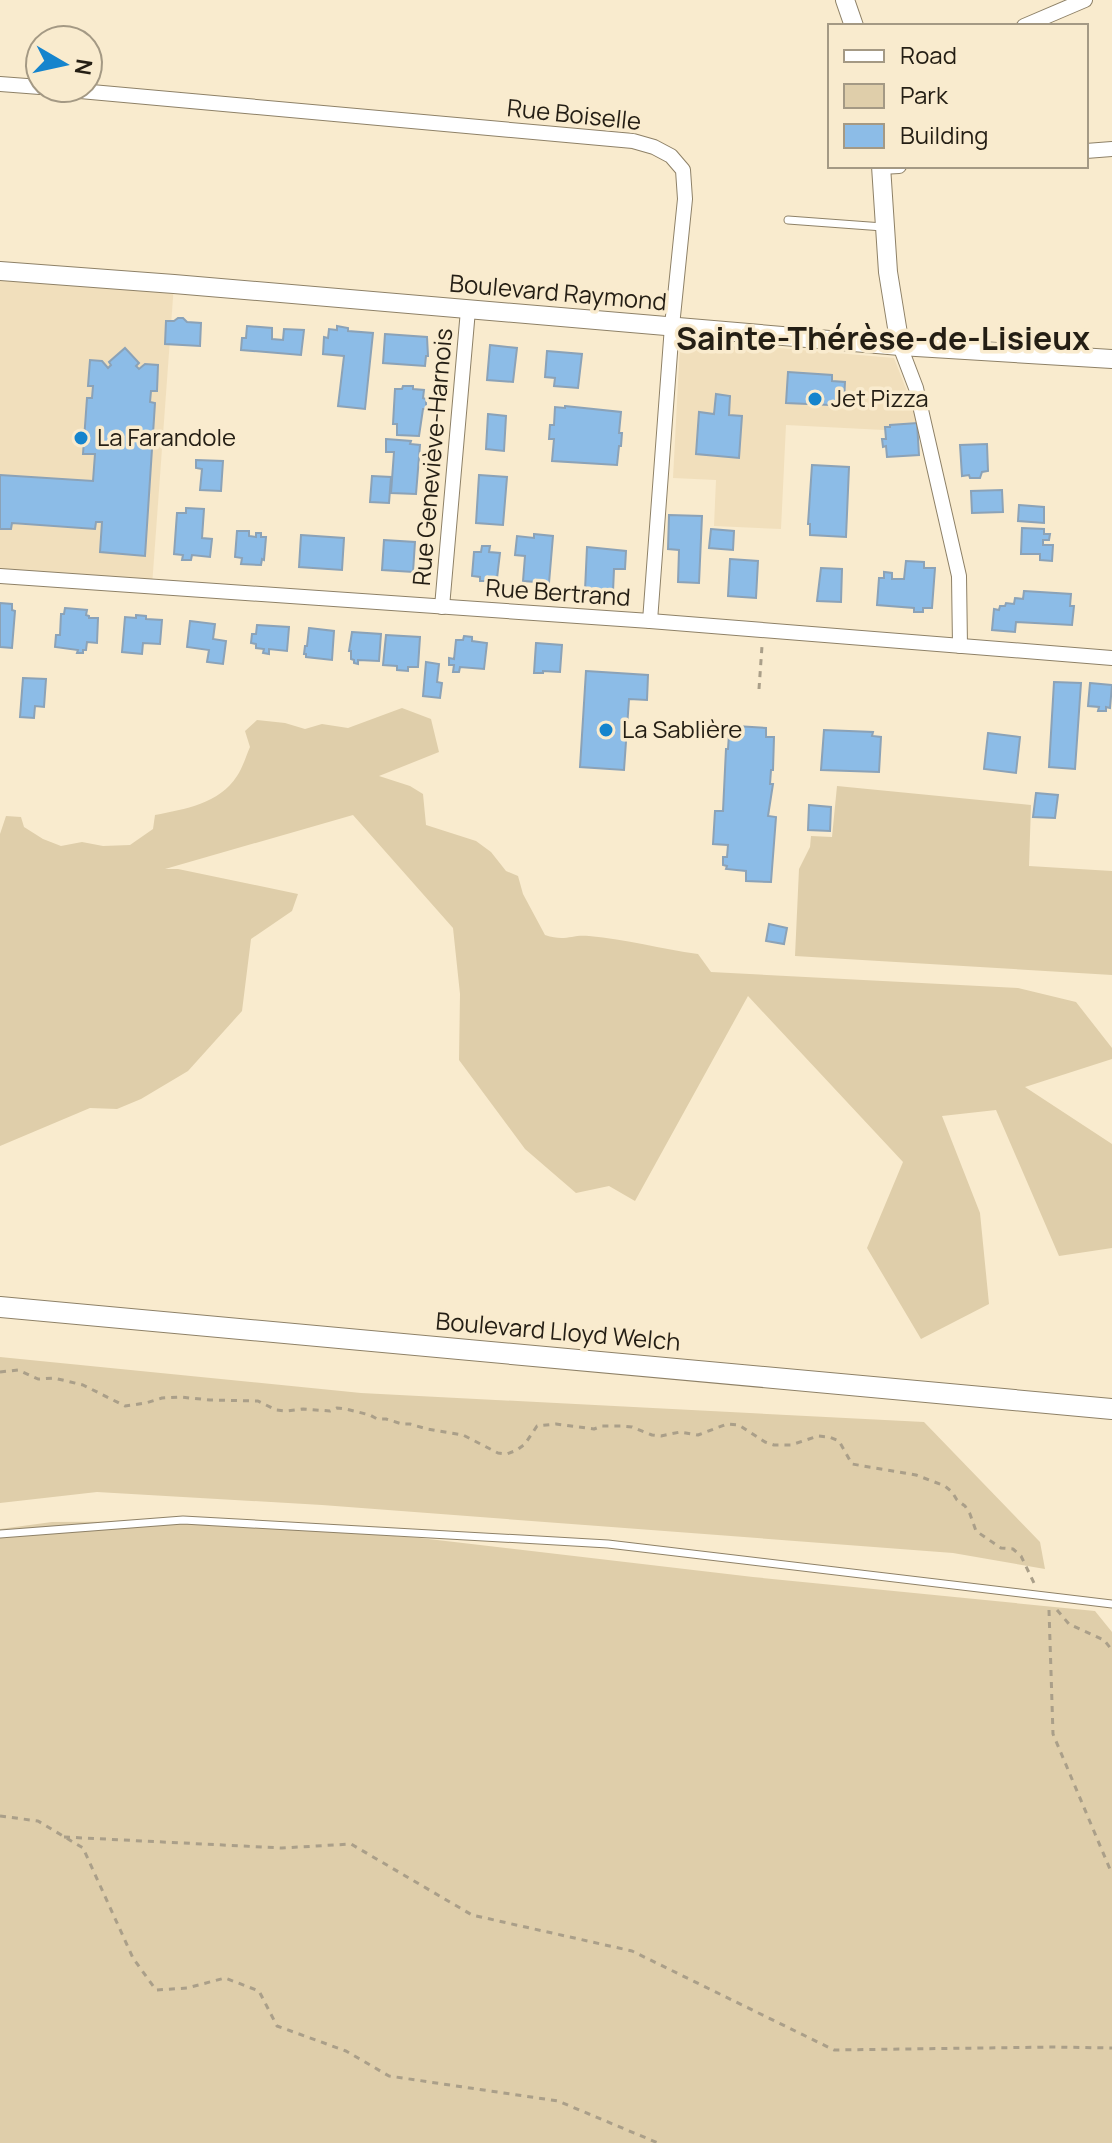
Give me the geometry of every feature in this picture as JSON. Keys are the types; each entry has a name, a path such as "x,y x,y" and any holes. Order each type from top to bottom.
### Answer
{"main road":[{"name":"Boulevard Lloyd Welch","path":"0,1307 1112,1409"}],"street":[{"path":"845,0 853,24"},
{"path":"1029,24 1085,0"},
{"path":"0,84 24,86"},
{"name":"Rue Boiselle","path":"104,93 633,141 671,156 683,170 685,199 672,326 650,621"},
{"path":"1088,151 1112,149"},
{"path":"887,168 885,227 888,272 900,346 916,388 959,576 960,646"},
{"name":"Boulevard Raymond","path":"0,271 900,346 1112,359"},
{"name":"Rue Geneviève-Harnois","path":"442,607 468,310"},
{"name":"Rue Bertrand","path":"0,576 650,621 1112,658"}],"lane":[{"path":"788,220 885,227"},
{"path":"0,1534 183,1520 608,1544 1112,1604"}],"path":[{"path":"759,689 763,630"},
{"path":"0,1372 18,1370 38,1379 54,1378 83,1385 125,1406 180,1397 258,1401 276,1410 286,1411 346,1409 377,1419 463,1435 498,1453 507,1454 525,1444 537,1426 546,1425 594,1429 622,1426 661,1436 680,1432 698,1435 727,1424 739,1425 765,1442 782,1446 818,1436 829,1437 839,1441 852,1464 916,1475 945,1486 965,1506 976,1531 1001,1548 1013,1549 1021,1556 1034,1584"},
{"path":"1049,1596 1053,1734 1112,1874"},
{"path":"1056,1608 1069,1624 1104,1640 1112,1650"},
{"path":"0,1816 38,1821 83,1848 133,1958 156,1990 187,1988 225,1978 259,1991 277,2026 346,2051 389,2076 558,2101 658,2143"},
{"path":"64,1837 282,1848 351,1844 472,1915 632,1951 834,2050 1112,2048"}],"shaded area":[{"name":"La Farandole","path":"0,271 174,284 152,586 0,575"},
{"path":"680,344 779,348 894,358 923,432 786,425 781,529 714,526 716,480 673,478"}],"green space":[{"path":"402,708 431,719 439,752 379,776 410,786 423,794 426,825 476,841 491,852 506,871 518,876 523,894 545,935 558,938 603,937 698,954 711,972 1018,988 1076,1002 1112,1048 1112,1059 1025,1087 1112,1144 1112,1248 1059,1256 996,1110 942,1116 980,1213 989,1304 921,1339 867,1248 903,1162 748,996 635,1201 609,1186 576,1193 525,1149 459,1060 460,994 453,928 353,815 165,869 178,869 298,894 292,911 251,939 242,1011 188,1071 141,1099 117,1109 90,1108 0,1146 0,834 6,816 21,817 24,827 61,846 82,842 103,846 130,845 153,829 155,815 200,804 230,785 250,747 245,731 257,720 305,729 322,724 348,728"},
{"path":"837,786 1031,805 1029,866 1112,871 1112,975 795,956 799,869 810,847 811,836 832,837"},
{"path":"0,1357 361,1393 924,1422 1040,1542 1045,1569 953,1553 322,1505 97,1492 0,1503"},
{"path":"208,1521 420,1538 753,1577 1095,1611 1112,1632 1112,2143 0,2143 0,1529 52,1522"}],"building":[{"path":"178,318 201,323 200,346 165,344 166,321"},
{"path":"247,326 272,328 272,339 283,340 284,329 304,330 301,355 241,350"},
{"path":"337,326 348,328 348,331 373,333 365,409 338,406 344,356 323,354 324,337 328,338 329,329 337,330"},
{"path":"385,334 427,337 425,366 383,363"},
{"path":"490,345 517,348 513,382 487,380"},
{"path":"125,348 139,363 136,366 139,369 145,364 158,365 157,391 151,391 150,402 155,403 145,556 100,552 102,522 96,522 95,529 12,523 11,529 0,529 0,475 93,481 95,454 83,454 87,398 92,398 93,386 88,386 90,360 102,361 108,368 111,365 109,362"},
{"path":"547,351 582,354 578,388 554,386 555,378 545,377"},
{"path":"788,372 832,375 832,381 845,382 844,401 831,401 830,405 786,403"},
{"path":"403,386 424,390 426,409 423,409 419,436 397,435 397,424 393,424 395,389 402,389"},
{"path":"716,394 730,396 729,415 742,416 739,458 696,454 699,412 714,414"},
{"path":"555,407 621,412 619,433 622,433 617,465 552,461 554,439 549,439 550,425 554,425"},
{"path":"488,414 506,416 504,451 486,449"},
{"path":"917,423 919,455 887,457 882,439 886,439 885,427"},
{"path":"386,439 420,445 416,494 391,493 394,452 386,452"},
{"path":"987,444 988,471 982,472 980,478 962,476 960,445"},
{"path":"196,460 223,461 221,491 200,490 202,469 196,468"},
{"path":"812,465 849,467 846,537 810,535"},
{"path":"479,475 507,477 503,525 476,523"},
{"path":"372,476 391,477 389,503 370,502"},
{"path":"1002,490 1003,512 972,513 971,491"},
{"path":"1019,505 1044,507 1044,523 1018,521"},
{"path":"186,508 204,509 202,538 212,539 210,557 192,555 191,560 182,560 183,555 174,554 177,513 186,513"},
{"path":"669,515 702,516 699,583 678,582 679,550 668,549"},
{"path":"1022,528 1044,529 1044,534 1050,534 1049,540 1043,540 1043,545 1053,545 1052,561 1040,560 1040,554 1021,554"},
{"path":"711,529 734,531 733,550 709,548"},
{"path":"237,531 249,531 249,536 256,537 256,533 261,533 261,537 266,537 261,565 241,564 242,558 235,557"},
{"path":"534,534 553,536 549,583 523,581 525,556 515,555 517,536 534,538"},
{"path":"301,535 344,538 342,570 299,567"},
{"path":"384,540 415,542 413,572 382,570"},
{"path":"482,546 490,546 489,552 500,553 497,578 490,577 490,581 480,581 480,577 472,576 474,552 481,552"},
{"path":"587,547 626,551 625,569 614,569 613,592 585,590"},
{"path":"730,559 758,561 756,598 728,596"},
{"path":"906,561 924,562 924,568 935,568 932,608 923,608 923,612 914,612 914,608 877,605 879,578 884,578 884,572 892,573 892,579 904,579"},
{"path":"821,568 842,569 841,602 817,601"},
{"path":"1024,591 1071,594 1070,606 1074,606 1072,625 1016,622 1015,632 992,630 994,609 999,610 1006,603 1014,604 1015,598 1023,599"},
{"path":"0,603 12,604 15,611 12,648 0,647"},
{"path":"65,608 87,610 89,618 98,618 97,643 87,642 83,653 55,647"},
{"path":"136,615 162,620 160,644 143,643 142,654 122,652 125,617 136,618"},
{"path":"190,621 215,624 213,639 226,641 223,664 207,662 209,650 187,647"},
{"path":"257,625 289,627 287,651 269,649 269,654 263,653 264,649 256,648 256,644 251,643"},
{"path":"309,628 334,631 332,660 306,657"},
{"path":"352,632 381,634 379,661 358,660 358,664 354,663 349,651"},
{"path":"386,635 420,637 418,667 408,667 408,671 383,665"},
{"path":"464,636 472,637 472,641 487,643 484,669 460,667 459,672 453,672 454,665 449,665 449,658 454,659 456,640 463,640"},
{"path":"536,643 562,645 560,672 534,673"},
{"path":"426,662 439,664 437,682 442,683 440,698 423,696"},
{"path":"586,671 648,675 647,700 629,699 624,770 580,767"},
{"path":"23,678 46,679 44,707 35,706 34,718 20,717"},
{"path":"1054,682 1081,683 1075,769 1049,767"},
{"path":"1090,683 1112,685 1110,708 1106,707 1106,711 1088,706"},
{"path":"736,726 766,728 766,737 774,737 770,784 773,784 768,816 776,817 771,882 746,881 746,871 726,869 723,857 727,857 728,845 713,844 715,811 723,811 726,749 729,734 736,734"},
{"path":"824,730 873,732 872,736 881,737 879,772 821,770"},
{"path":"988,733 1020,737 1016,773 984,769"},
{"path":"1036,793 1058,795 1055,818 1033,817"},
{"path":"809,805 831,807 830,831 808,830"},
{"path":"769,924 787,928 784,944 766,941"}],"place":[{"name":"Jet Pizza","path":"815,399"},
{"name":"La Farandole","path":"81,438"},
{"name":"La Sablière","path":"606,730"}],"district":[{"name":"Sainte-Thérèse-de-Lisieux","path":"883,339"}]}
